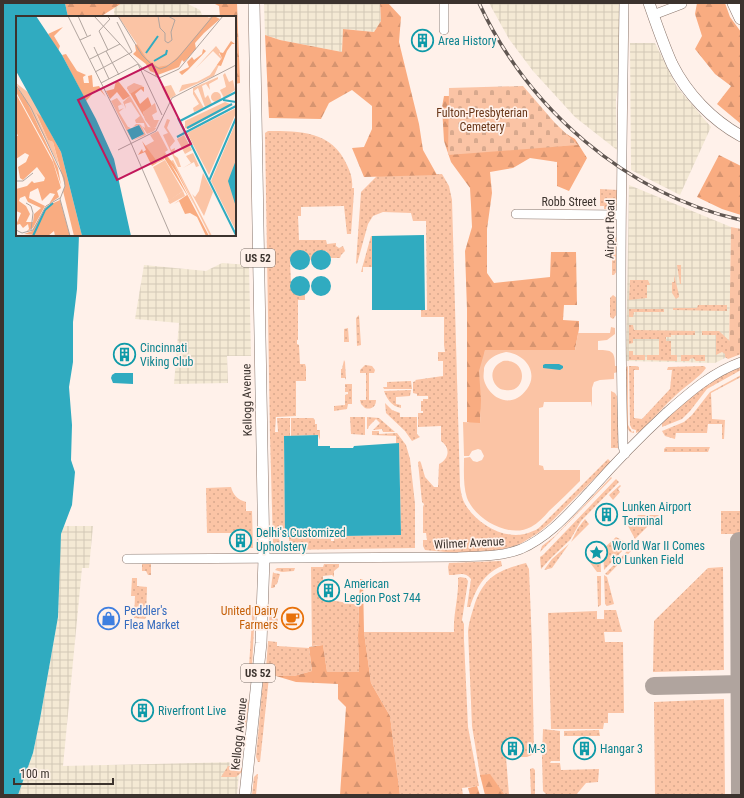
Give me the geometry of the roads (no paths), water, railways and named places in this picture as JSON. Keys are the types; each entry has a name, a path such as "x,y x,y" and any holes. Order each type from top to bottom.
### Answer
{"highway":[{"path":"734,3 741,18"}],"main road":[{"name":"Kellogg Avenue","path":"245,795 261,643 264,559 254,3"},
{"path":"649,3 672,64 690,92 718,121 741,136"}],"street":[{"path":"444,3 444,30"},
{"name":"Airport Road","path":"624,3 621,214 621,386 623,446 625,454"},
{"path":"653,15 682,4"},
{"name":"Robb Street","path":"516,214 621,214"},
{"name":"Wilmer Avenue","path":"127,559 458,557 498,556 508,553 531,544 547,533 565,517 650,428 691,391 716,374 741,362"}],"water":[{"path":"3,3 65,3 68,16 16,16 16,236 79,236 77,289 73,322 73,362 69,387 72,425 71,460 75,472 72,505 61,534 58,617 33,753 18,795 3,795"},
{"path":"424,235 425,310 372,310 372,236"},
{"path":"300,250 307,253 310,260 307,267 300,270 293,267 290,260 293,253"},
{"path":"321,250 328,253 331,260 328,267 321,270 314,267 311,260 314,253"},
{"path":"300,276 307,279 310,286 307,293 300,296 293,293 290,286 293,279"},
{"path":"321,276 328,279 331,286 328,293 321,296 314,293 311,286 314,279"},
{"path":"559,364 563,366 563,368 560,370 543,368 543,365"},
{"path":"115,373 133,373 133,384 113,383 111,378"},
{"path":"318,435 318,446 330,446 330,448 353,448 354,446 399,443 401,535 285,537 284,436"}],"railway":[{"path":"479,3 500,42 524,78 553,111 585,142 620,168 658,190 699,208 741,220"}],"place":[{"name":"Area History","path":"423,41"},
{"name":"Cincinnati Viking Club","path":"124,355"},
{"name":"Lunken Airport Terminal","path":"607,514"},
{"name":"Delhi's Customized Upholstery","path":"241,540"},
{"name":"World War II Comes to Lunken Field","path":"597,553"},
{"name":"American Legion Post 744","path":"328,591"},
{"name":"Peddler's Flea Market","path":"109,618"},
{"name":"United Dairy Farmers","path":"293,618"},
{"name":"Riverfront Live","path":"142,711"},
{"name":"M-3","path":"512,749"},
{"name":"Hangar 3","path":"584,749"}],"park label":[{"name":"Fulton-Presbyterian Cemetery","path":"482,120"}]}
